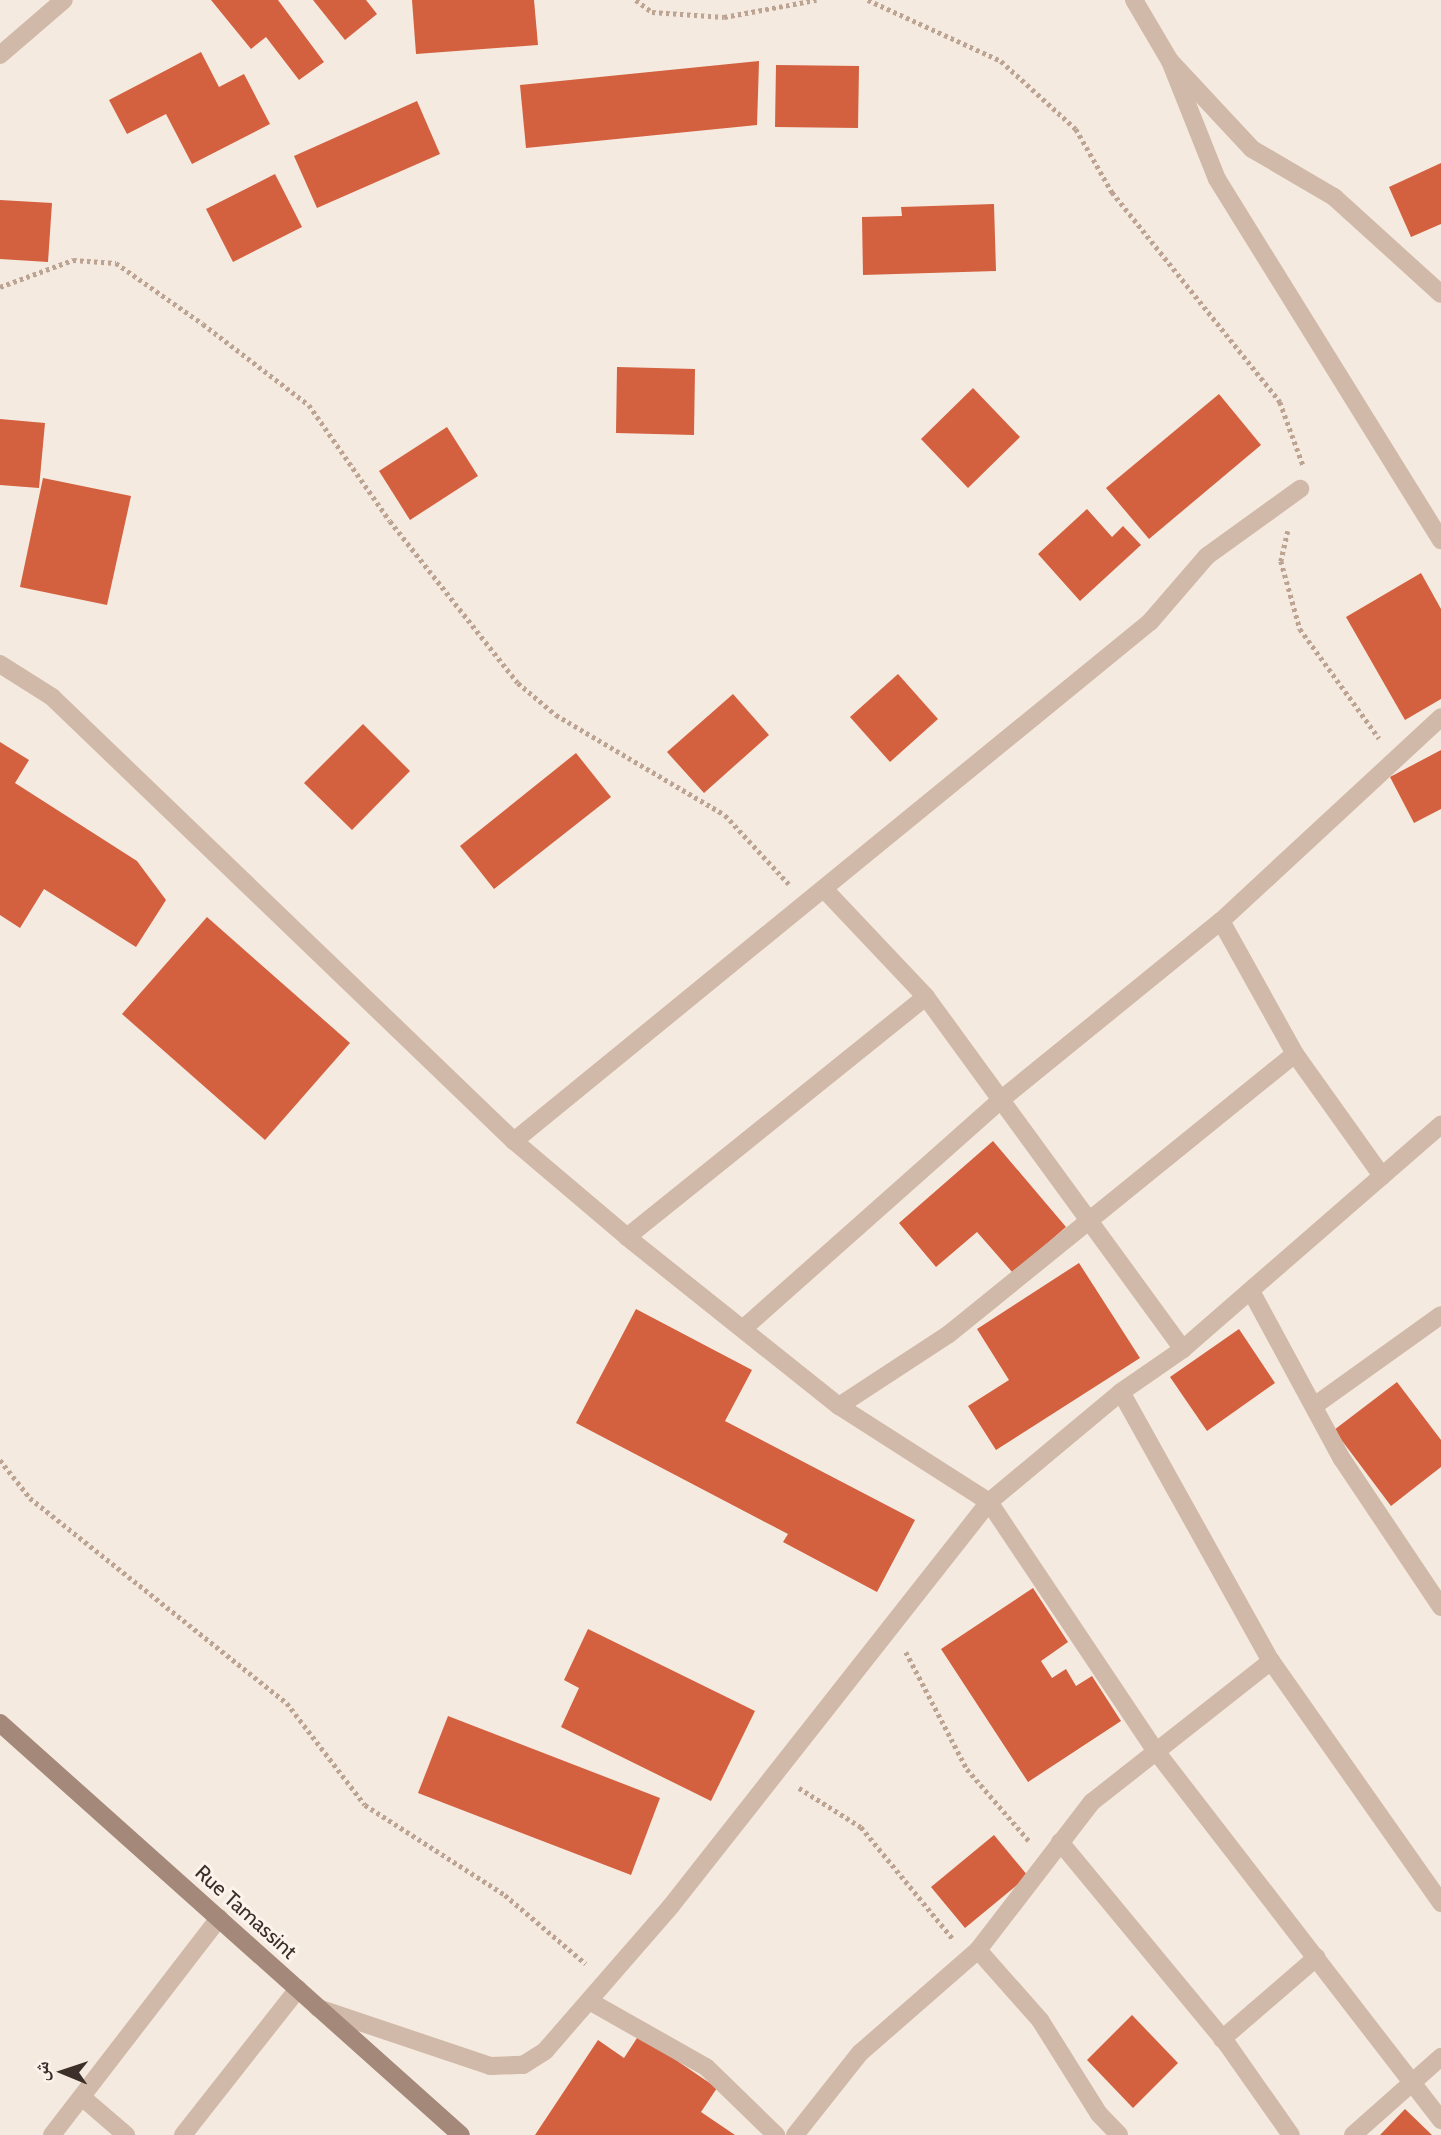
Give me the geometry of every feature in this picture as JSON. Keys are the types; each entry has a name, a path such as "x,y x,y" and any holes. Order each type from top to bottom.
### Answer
{"main road":[{"name":"Rue Tamassint","path":"0,1723 461,2135"}],"street":[{"path":"0,55 64,0"},
{"path":"1133,0 1170,61 1217,179 1441,540"},
{"path":"1170,61 1252,149 1334,197 1441,294"},
{"path":"514,1141 1150,622 1207,556 1300,489"},
{"path":"0,664 52,697 152,789 514,1141 627,1237 745,1327 839,1406 989,1502 1155,1750 1441,2120"},
{"path":"745,1327 1003,1098 1221,921 1441,717"},
{"path":"824,889 926,997 1003,1098 1184,1349"},
{"path":"1221,921 1295,1054 1382,1176"},
{"path":"627,1237 926,997"},
{"path":"839,1406 949,1334 1088,1217 1295,1054"},
{"path":"318,2008 491,2066 523,2065 591,2003 776,1777 889,1624 989,1502 1121,1392 1184,1349 1441,1125"},
{"path":"1251,1291 1314,1406 1441,1607"},
{"path":"1314,1406 1441,1315"},
{"path":"1121,1392 1271,1661 1441,1903"},
{"path":"795,2135 860,2053 973,1954 1100,1794 1271,1661"},
{"path":"1060,1842 1222,2039 1291,2135"},
{"path":"52,2135 219,1918"},
{"path":"973,1954 1040,2020 1099,2114 1119,2135"},
{"path":"1222,2039 1317,1957"},
{"path":"183,2135 298,1989"},
{"path":"591,2003 706,2067 776,2135"},
{"path":"1353,2135 1441,2057"},
{"path":"83,2098 126,2135"}],"path":[{"path":"636,0 652,12 702,17 816,0"},
{"path":"868,0 1001,61 1076,129 1112,192 1280,402 1301,449 1300,489 1281,561 1285,591 1300,629 1394,761"},
{"path":"0,287 73,260 116,263 299,397 518,683 556,715 725,815 806,904"},
{"path":"0,1460 30,1498 287,1703 365,1805 505,1895 608,1982"},
{"path":"889,1624 967,1769 1046,1860"},
{"path":"776,1777 861,1827 973,1954"}],"building":[{"path":"211,0 278,0 324,62 299,80 266,37 251,49"},
{"path":"313,0 366,0 377,14 345,40"},
{"path":"412,0 534,0 538,45 416,54"},
{"path":"201,52 219,87 244,74 270,124 192,164 166,114 127,134 109,100"},
{"path":"759,61 757,125 526,148 520,85"},
{"path":"776,65 859,66 858,128 775,127"},
{"path":"417,101 440,154 317,208 294,156"},
{"path":"1441,163 1441,224 1411,237 1389,187"},
{"path":"275,174 302,227 233,262 206,209"},
{"path":"0,200 52,203 48,262 0,259"},
{"path":"994,204 996,271 863,275 862,217 902,216 901,207"},
{"path":"617,367 695,369 694,435 616,433"},
{"path":"973,388 1020,437 968,488 921,439"},
{"path":"1219,394 1261,445 1149,539 1106,488"},
{"path":"0,419 45,423 39,488 0,485"},
{"path":"447,427 478,476 410,520 379,471"},
{"path":"43,478 131,496 107,605 20,587"},
{"path":"1087,509 1112,537 1123,526 1141,545 1080,601 1038,554"},
{"path":"1421,573 1441,609 1441,699 1405,720 1346,617"},
{"path":"898,674 938,719 890,762 850,717"},
{"path":"733,694 769,735 704,793 667,752"},
{"path":"363,724 410,771 352,830 304,783"},
{"path":"0,742 29,760 15,783 137,861 166,900 136,947 44,889 20,928 0,915"},
{"path":"1441,750 1441,809 1414,823 1390,777"},
{"path":"576,753 611,797 494,889 460,846"},
{"path":"207,917 350,1043 265,1140 122,1014"},
{"path":"993,1141 1066,1227 1013,1273 977,1232 936,1267 899,1223"},
{"path":"1079,1263 1140,1358 996,1450 968,1406 1009,1380 977,1329"},
{"path":"636,1309 752,1370 725,1421 915,1520 877,1592 783,1542 788,1534 576,1423"},
{"path":"1239,1329 1275,1383 1207,1431 1170,1377"},
{"path":"1397,1382 1441,1440 1441,1467 1391,1506 1334,1430"},
{"path":"1033,1588 1068,1642 1041,1661 1052,1678 1066,1669 1076,1686 1092,1676 1121,1721 1028,1782 941,1649"},
{"path":"588,1629 755,1711 711,1801 561,1727 579,1688 564,1680"},
{"path":"448,1716 660,1798 631,1875 418,1793"},
{"path":"994,1835 1028,1876 965,1928 931,1887"},
{"path":"1132,2015 1178,2063 1133,2108 1087,2060"},
{"path":"639,2035 717,2088 701,2112 735,2135 535,2135 598,2040 624,2058"},
{"path":"1405,2109 1432,2135 1380,2135"}]}
